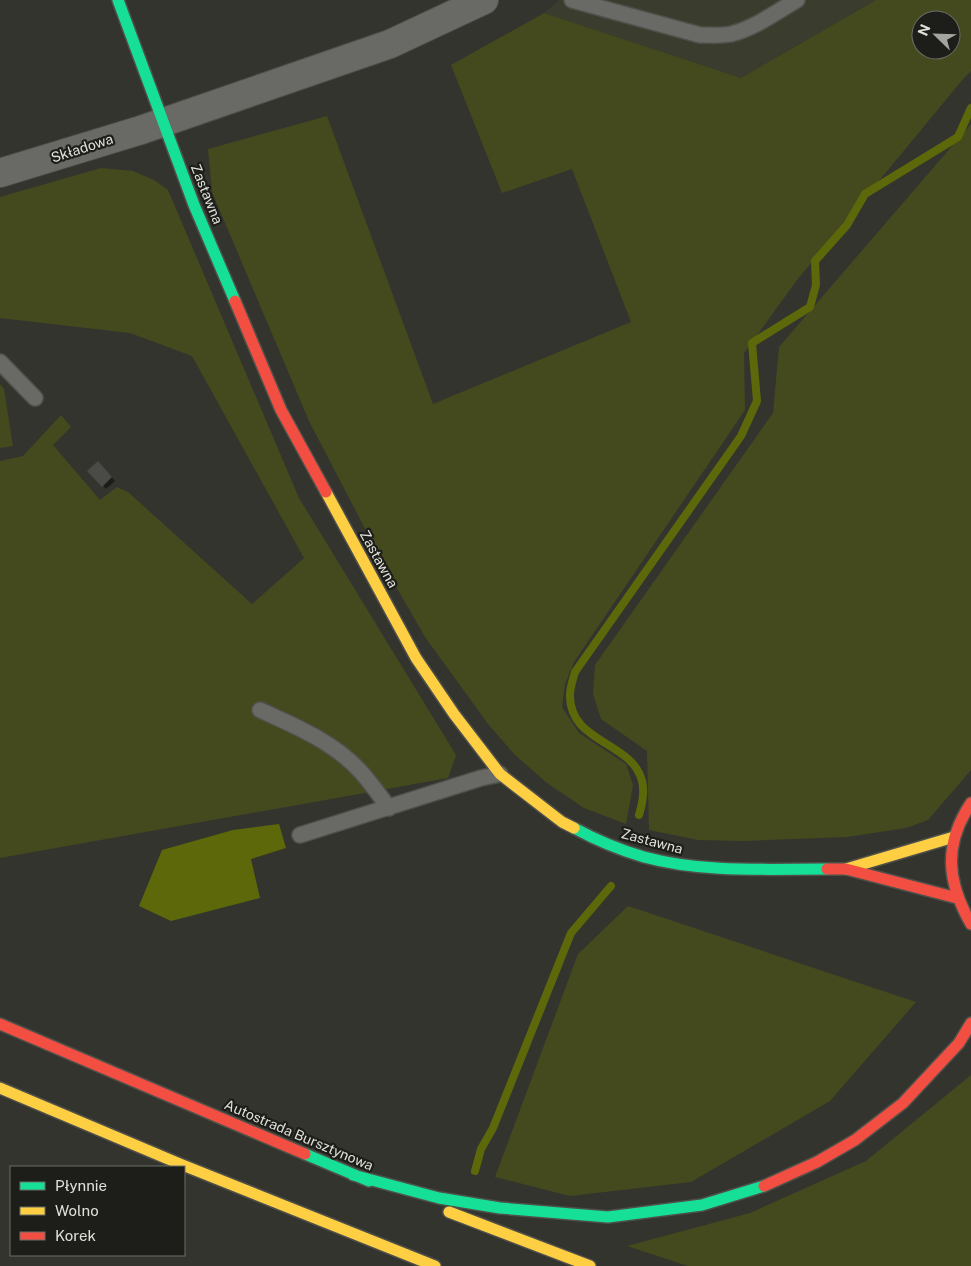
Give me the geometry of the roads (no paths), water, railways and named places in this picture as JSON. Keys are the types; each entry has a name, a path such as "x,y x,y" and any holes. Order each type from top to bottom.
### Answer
{"main road":[{"name":"Zastawna","path":"118,0 194,205 281,410 416,658 454,714 500,774 562,822 599,841 644,857 680,864 727,869 846,869 957,898"},
{"path":"971,803 964,812 954,837 951,868 957,898 971,924"},
{"name":"Zastawna","path":"846,869 954,837"},
{"path":"353,1174 439,1198 500,1208 608,1217 702,1205 758,1189 816,1162 855,1140 903,1103 959,1043 971,1023"},
{"name":"Autostrada Bursztynowa","path":"0,1024 353,1174 590,1266"},
{"path":"0,1088 180,1164 435,1266"}],"street":[{"name":"Składowa","path":"0,173 163,122 390,44 484,0"}],"lane":[{"path":"572,0 700,35 717,36 731,34 757,24 797,0"},
{"path":"0,362 35,398"},
{"path":"260,710 330,746 360,771 389,808"},
{"path":"300,835 481,778 500,774"}],"waterway":[{"path":"639,815 643,790 642,781 636,768 626,757 590,733 579,723 572,711 570,692 575,672 741,436 757,401 752,343 810,307 816,285 815,261 847,225 865,194 958,137 971,108"},
{"path":"475,1171 481,1149 493,1128 571,933 611,886"}]}
